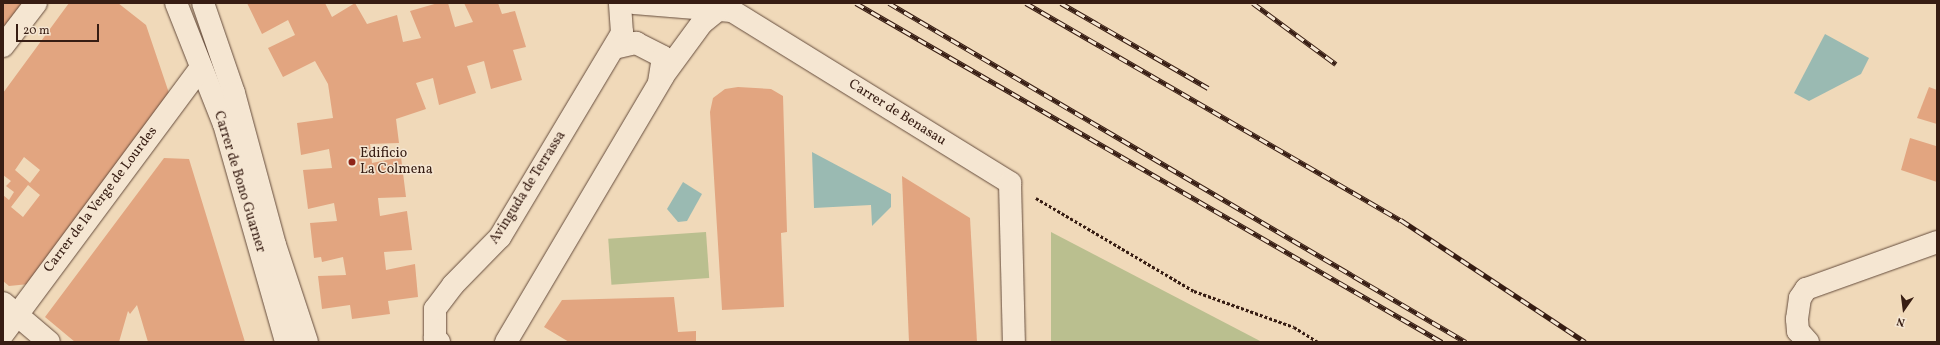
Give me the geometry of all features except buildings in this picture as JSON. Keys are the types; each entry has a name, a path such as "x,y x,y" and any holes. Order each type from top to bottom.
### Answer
{"street":[{"path":"3,46 36,3"},
{"name":"Carrer de Bono Guarner","path":"176,3 224,124 286,342"},
{"name":"Carrer de Bono Guarner","path":"203,3 234,93 274,245 307,342"},
{"name":"Avinguda de Terrassa","path":"439,342 435,338 435,309 453,285 500,237 622,33 620,3"},
{"name":"Carrer de Benasau","path":"634,3 732,11 1010,183"},
{"path":"506,342 659,83 702,23 718,10"},
{"path":"614,48 636,43 663,57 659,83"},
{"name":"Carrer de la Verge de Lourdes","path":"3,334 10,309 201,67"},
{"path":"1010,183 1014,342"},
{"path":"1808,342 1798,331 1797,319 1800,298 1806,289 1937,242"},
{"path":"10,309 48,342"}],"path":[{"path":"1010,183 1194,292 1294,327 1318,342"}],"green space":[{"path":"706,232 709,278 611,285 608,239"},
{"path":"1051,232 1262,342 1051,342"}],"water":[{"path":"1825,34 1869,58 1861,74 1809,101 1794,93"},
{"path":"812,152 891,194 891,207 872,226 871,205 814,208"},
{"path":"683,182 702,194 687,221 678,222 667,209"}],"railway":[{"path":"856,3 1442,342"},
{"path":"889,3 1466,342"},
{"path":"1026,3 1401,220 1585,342"},
{"path":"1061,3 1208,88"},
{"path":"1253,3 1336,64"}],"place":[{"name":"Edificio La Colmena","path":"352,162"}]}
